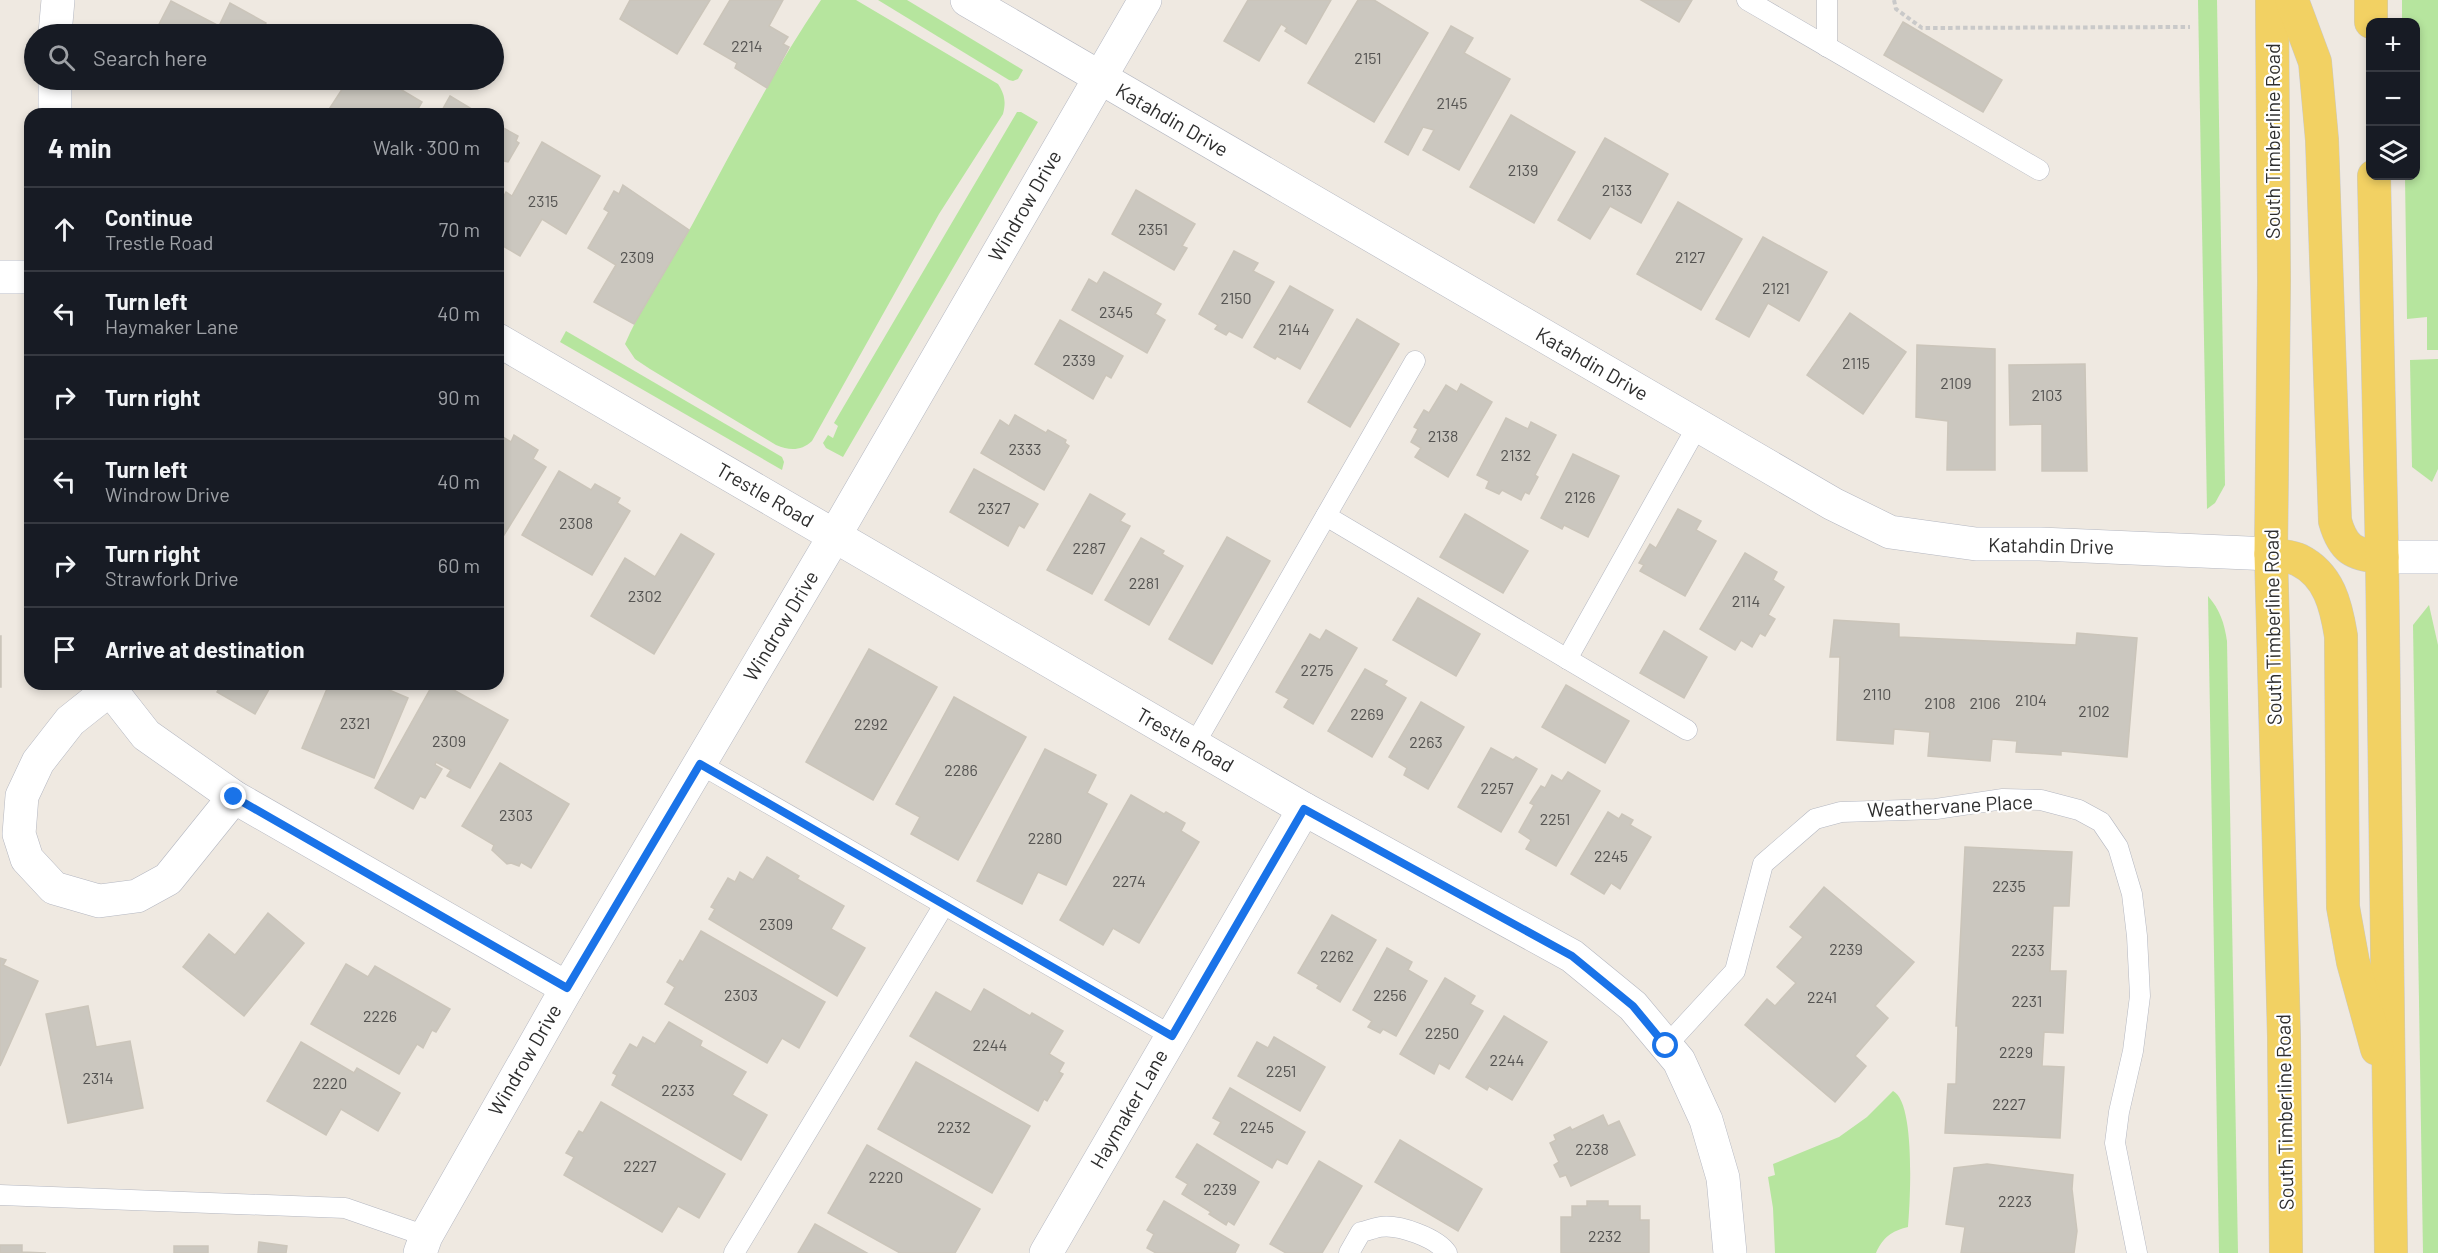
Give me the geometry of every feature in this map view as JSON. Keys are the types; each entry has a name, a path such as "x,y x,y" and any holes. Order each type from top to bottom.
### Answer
{"main road":[{"name":"South Timberline Road","path":"2272,0 2274,281 2271,554 2284,1037 2286,1253"},
{"path":"2292,0 2316,62 2322,140 2335,520 2340,537 2350,550 2366,556 2382,557"},
{"path":"2371,0 2371,18"},
{"path":"2374,180 2382,557 2391,1253"},
{"path":"2271,554 2298,559 2321,576 2335,603 2341,636 2343,907 2353,962 2389,1094"}],"street":[{"path":"56,24 58,0"},
{"name":"Katahdin Drive","path":"967,0 1833,504 1890,532 1976,544 2040,544 2271,554"},
{"name":"Windrow Drive","path":"423,1244 567,988 835,535 1145,0"},
{"path":"55,90 55,108"},
{"path":"0,277 24,277"},
{"name":"Trestle Road","path":"504,343 1304,809 1572,956 1633,1006 1679,1061 1709,1130 1724,1178 1730,1253"},
{"path":"2382,557 2438,557"},
{"path":"104,690 70,721 38,762 22,796 19,834 27,859 54,888 99,901 137,896 168,879 234,797"},
{"path":"109,690 146,735 234,797 567,988"},
{"name":"Haymaker Lane","path":"1046,1253 1304,809"}],"lane":[{"path":"1748,0 2039,170"},
{"path":"1827,0 1827,47"},
{"path":"1194,745 1415,361"},
{"path":"1567,659 1698,425"},
{"path":"1326,516 1687,729"},
{"path":"700,764 1172,1036"},
{"name":"Weathervane Place","path":"1666,1046 1735,971 1763,864 1815,819 1841,812 1936,809 2003,799 2041,800 2079,810 2101,822 2118,847 2132,894 2140,996 2133,1051 2119,1112 2115,1143 2137,1253"},
{"path":"734,1253 944,905"},
{"path":"0,1195 345,1208 423,1244"},
{"path":"1349,1253 1361,1232 1381,1227 1403,1228 1442,1246 1447,1253"}],"path":[{"path":"1894,0 1896,9 1922,28 2190,27"}],"green space":[{"path":"821,0 856,0 998,84 1003,95 1004,106 1003,114 939,214 812,441 804,447 791,449 776,445 650,369 635,359 625,344 640,313 692,225 770,82"},
{"path":"878,0 907,0 1023,70 1018,79 1009,80"},
{"path":"2198,0 2217,0 2225,485 2215,503 2207,509"},
{"path":"2402,0 2438,0 2438,350 2427,350 2427,317 2407,319 2405,180 2420,180 2420,18 2402,18"},
{"path":"1017,112 1038,122 843,457 826,448 823,443 828,435 833,438 838,426 834,423"},
{"path":"566,331 782,457 784,462 782,470 560,342"},
{"path":"2438,359 2438,469 2432,482 2412,467 2410,360"},
{"path":"2208,596 2221,617 2227,641 2238,1253 2219,1253"},
{"path":"2429,605 2438,645 2438,1253 2423,1253 2413,625"},
{"path":"1893,1091 1900,1099 1908,1133 1910,1177 1908,1227 1897,1230 1889,1236 1876,1253 1775,1253 1773,1208 1768,1177 1775,1175 1773,1164 1839,1137 1867,1117"}],"building":[{"path":"630,0 710,0 677,54 620,19"},
{"path":"730,0 783,0 769,26 788,37 783,44 789,47 767,88 735,68 737,63 704,44"},
{"path":"1248,0 1331,0 1306,44 1285,31 1287,28 1281,24 1259,61 1224,41"},
{"path":"1358,0 1374,0 1428,33 1374,122 1308,83"},
{"path":"1641,0 1692,0 1679,22"},
{"path":"171,1 215,24 159,24"},
{"path":"230,3 265,24 220,24"},
{"path":"1903,22 2002,80 1983,112 1884,55"},
{"path":"1451,26 1473,38 1464,53 1510,79 1459,170 1423,150 1434,130 1423,127 1408,155 1385,142"},
{"path":"342,90 402,90 422,102 418,108 330,108"},
{"path":"450,96 470,108 443,108"},
{"path":"1511,115 1575,152 1534,223 1470,187"},
{"path":"504,128 518,136 516,141 519,143 508,162 504,161"},
{"path":"1605,138 1668,174 1641,223 1610,206 1590,239 1558,220"},
{"path":"542,142 600,176 566,234 542,219 520,256 504,247 504,196 506,192 512,196"},
{"path":"623,185 689,230 634,324 594,302 616,265 588,248 609,212 604,209 614,191 619,194"},
{"path":"1136,190 1195,224 1182,246 1187,248 1174,270 1112,234"},
{"path":"1678,202 1742,239 1701,310 1637,274"},
{"path":"1763,237 1827,272 1799,321 1768,303 1749,337 1716,319"},
{"path":"1234,251 1258,263 1253,271 1274,282 1242,338 1229,331 1226,335 1215,329 1218,325 1199,314"},
{"path":"1104,272 1161,304 1155,314 1165,320 1147,353 1072,310 1089,279 1097,284"},
{"path":"1290,286 1333,310 1300,369 1277,356 1275,359 1254,347"},
{"path":"1850,313 1906,352 1863,414 1807,375"},
{"path":"1357,319 1399,344 1350,427 1308,402"},
{"path":"1060,320 1123,356 1111,378 1106,375 1093,399 1035,364"},
{"path":"1917,345 1995,349 1995,470 1947,470 1948,421 1916,417"},
{"path":"2085,364 2087,471 2042,471 2042,424 2010,425 2009,365"},
{"path":"1461,384 1492,402 1448,477 1415,457 1421,448 1411,442 1418,429 1414,427 1424,410 1429,413 1446,385 1457,392"},
{"path":"1015,415 1046,433 1048,430 1066,440 1065,443 1069,446 1044,490 981,453 1000,420 1009,426"},
{"path":"1506,418 1528,429 1531,422 1556,435 1535,475 1538,477 1529,494 1525,492 1521,500 1502,490 1499,494 1486,488 1489,481 1477,475"},
{"path":"514,435 538,450 533,459 546,467 504,535 504,438 511,442"},
{"path":"1573,454 1619,476 1588,537 1564,525 1562,529 1541,518"},
{"path":"974,469 1038,504 1024,528 1019,525 1008,546 950,512"},
{"path":"559,471 591,490 595,484 620,498 617,503 630,511 592,575 522,535"},
{"path":"1090,494 1125,514 1120,521 1130,526 1092,594 1047,570"},
{"path":"1678,509 1701,521 1696,530 1716,541 1685,596 1640,571 1644,565 1639,563 1650,544 1656,548"},
{"path":"1465,514 1528,551 1503,593 1440,557"},
{"path":"681,534 714,554 654,654 591,616 625,558 655,577"},
{"path":"1227,537 1270,561 1212,664 1169,639"},
{"path":"1141,538 1164,551 1162,554 1183,566 1149,625 1105,600"},
{"path":"1745,553 1777,572 1773,580 1784,587 1768,615 1775,619 1765,636 1760,633 1752,647 1741,640 1735,650 1700,629"},
{"path":"1418,598 1480,634 1456,676 1393,640"},
{"path":"1834,620 1899,624 1899,637 2076,645 2077,633 2137,638 2127,757 2061,751 2061,755 2016,752 2017,741 1992,739 1990,761 1928,756 1930,732 1894,729 1893,744 1837,740 1840,657 1830,657"},
{"path":"1326,630 1357,648 1313,724 1284,707 1289,699 1276,692 1310,634 1320,640"},
{"path":"1664,631 1707,657 1684,698 1640,673"},
{"path":"1,636 1,687 0,687"},
{"path":"869,649 937,687 873,800 806,762"},
{"path":"1365,669 1387,681 1384,685 1406,698 1372,757 1328,731"},
{"path":"1566,685 1629,721 1605,763 1542,727"},
{"path":"218,690 269,690 255,714 217,692"},
{"path":"326,690 389,690 408,698 374,778 302,748"},
{"path":"430,690 454,690 508,720 470,788 447,776 451,770 436,762 435,765 442,769 425,798 420,796 413,809 375,788"},
{"path":"954,697 1026,737 958,860 911,834 920,817 896,804"},
{"path":"1421,702 1464,727 1428,789 1404,775 1407,768 1389,757"},
{"path":"1491,748 1513,760 1516,757 1537,769 1501,832 1458,807"},
{"path":"1045,749 1096,775 1087,793 1107,804 1066,885 1038,872 1022,904 977,881"},
{"path":"500,763 569,804 531,868 521,862 519,866 507,864 492,850 494,845 462,826"},
{"path":"1568,772 1600,791 1556,866 1526,849 1531,840 1519,832 1534,805 1530,803 1541,786 1545,788 1552,775 1562,781"},
{"path":"1131,795 1185,823 1181,831 1199,842 1139,943 1113,928 1103,945 1060,920"},
{"path":"1608,812 1619,819 1622,814 1633,820 1630,825 1651,837 1620,889 1611,883 1604,894 1571,874"},
{"path":"1965,847 2072,852 2069,906 2053,906 2050,971 2066,971 2063,1033 2044,1032 2042,1066 2064,1067 2060,1138 1945,1133 1948,1084 1956,1084 1958,1026 1956,1026"},
{"path":"767,857 799,876 797,879 844,906 831,929 865,948 837,996 709,919 715,909 711,907 728,878 735,882 740,872 753,880"},
{"path":"1824,887 1914,962 1875,1006 1888,1018 1855,1056 1866,1066 1835,1102 1745,1025 1767,999 1775,1006 1796,983 1777,967 1803,937 1790,927"},
{"path":"268,913 304,943 244,1016 183,967 209,934 235,955"},
{"path":"1332,915 1376,940 1340,1002 1317,988 1319,985 1298,973"},
{"path":"701,931 825,1002 799,1048 782,1038 767,1063 665,1004 675,987 667,982 680,960 683,962"},
{"path":"1387,948 1412,962 1408,970 1427,981 1396,1036 1383,1029 1380,1033 1368,1027 1372,1021 1353,1010"},
{"path":"0,958 6,960 3,965 38,981 0,1066"},
{"path":"346,964 368,977 375,966 450,1009 436,1032 432,1030 423,1048 417,1044 399,1074 311,1024"},
{"path":"1445,978 1475,996 1470,1004 1483,1011 1449,1069 1439,1063 1434,1074 1400,1054"},
{"path":"984,989 1030,1016 1032,1013 1063,1031 1049,1054 1064,1063 1059,1072 1063,1074 1047,1101 1044,1099 1038,1111 910,1036 936,992 971,1012"},
{"path":"88,1006 96,1047 130,1041 143,1108 68,1123 46,1014"},
{"path":"1504,1016 1547,1042 1512,1100 1489,1086 1487,1090 1466,1077"},
{"path":"669,1022 702,1041 700,1046 746,1072 732,1095 767,1115 741,1160 612,1085 617,1075 613,1073 630,1044 637,1048 643,1037 655,1044"},
{"path":"1274,1037 1325,1067 1300,1111 1238,1076 1257,1042 1268,1048"},
{"path":"301,1042 354,1073 357,1068 400,1093 378,1131 341,1109 326,1135 267,1101"},
{"path":"916,1062 1030,1126 992,1193 878,1129"},
{"path":"1230,1088 1305,1132 1287,1164 1277,1159 1272,1168 1214,1134 1221,1122 1213,1118"},
{"path":"601,1102 725,1174 699,1218 678,1206 662,1232 564,1175 574,1157 566,1153 579,1131 583,1133"},
{"path":"1603,1115 1608,1126 1619,1121 1635,1155 1571,1186 1566,1175 1560,1177 1554,1165 1559,1162 1550,1143 1556,1140 1554,1135 1570,1127 1572,1130"},
{"path":"1400,1140 1482,1189 1458,1231 1375,1182"},
{"path":"1197,1144 1259,1182 1234,1225 1228,1221 1226,1225 1209,1214 1211,1212 1182,1194 1188,1184 1176,1177"},
{"path":"867,1145 980,1209 955,1253 900,1253 828,1213"},
{"path":"1319,1161 1362,1186 1322,1253 1286,1253 1270,1244"},
{"path":"1987,1164 2073,1175 2072,1189 2077,1231 2074,1253 1961,1253 1965,1227 1946,1224 1954,1168"},
{"path":"1164,1201 1239,1245 1235,1253 1156,1253 1147,1248 1154,1234 1147,1230"},
{"path":"1587,1201 1608,1201 1608,1206 1640,1206 1640,1220 1649,1220 1649,1253 1561,1253 1561,1217 1572,1217 1572,1206 1587,1206"},
{"path":"815,1224 867,1253 798,1253"},
{"path":"259,1242 287,1246 286,1253 258,1253"},
{"path":"0,1245 22,1245 22,1252 46,1253 0,1253"},
{"path":"174,1246 208,1246 208,1253 174,1253"}],"route":[{"path":"234,797 567,988 700,764 1172,1036 1304,809 1572,956 1633,1006 1666,1046"}]}
